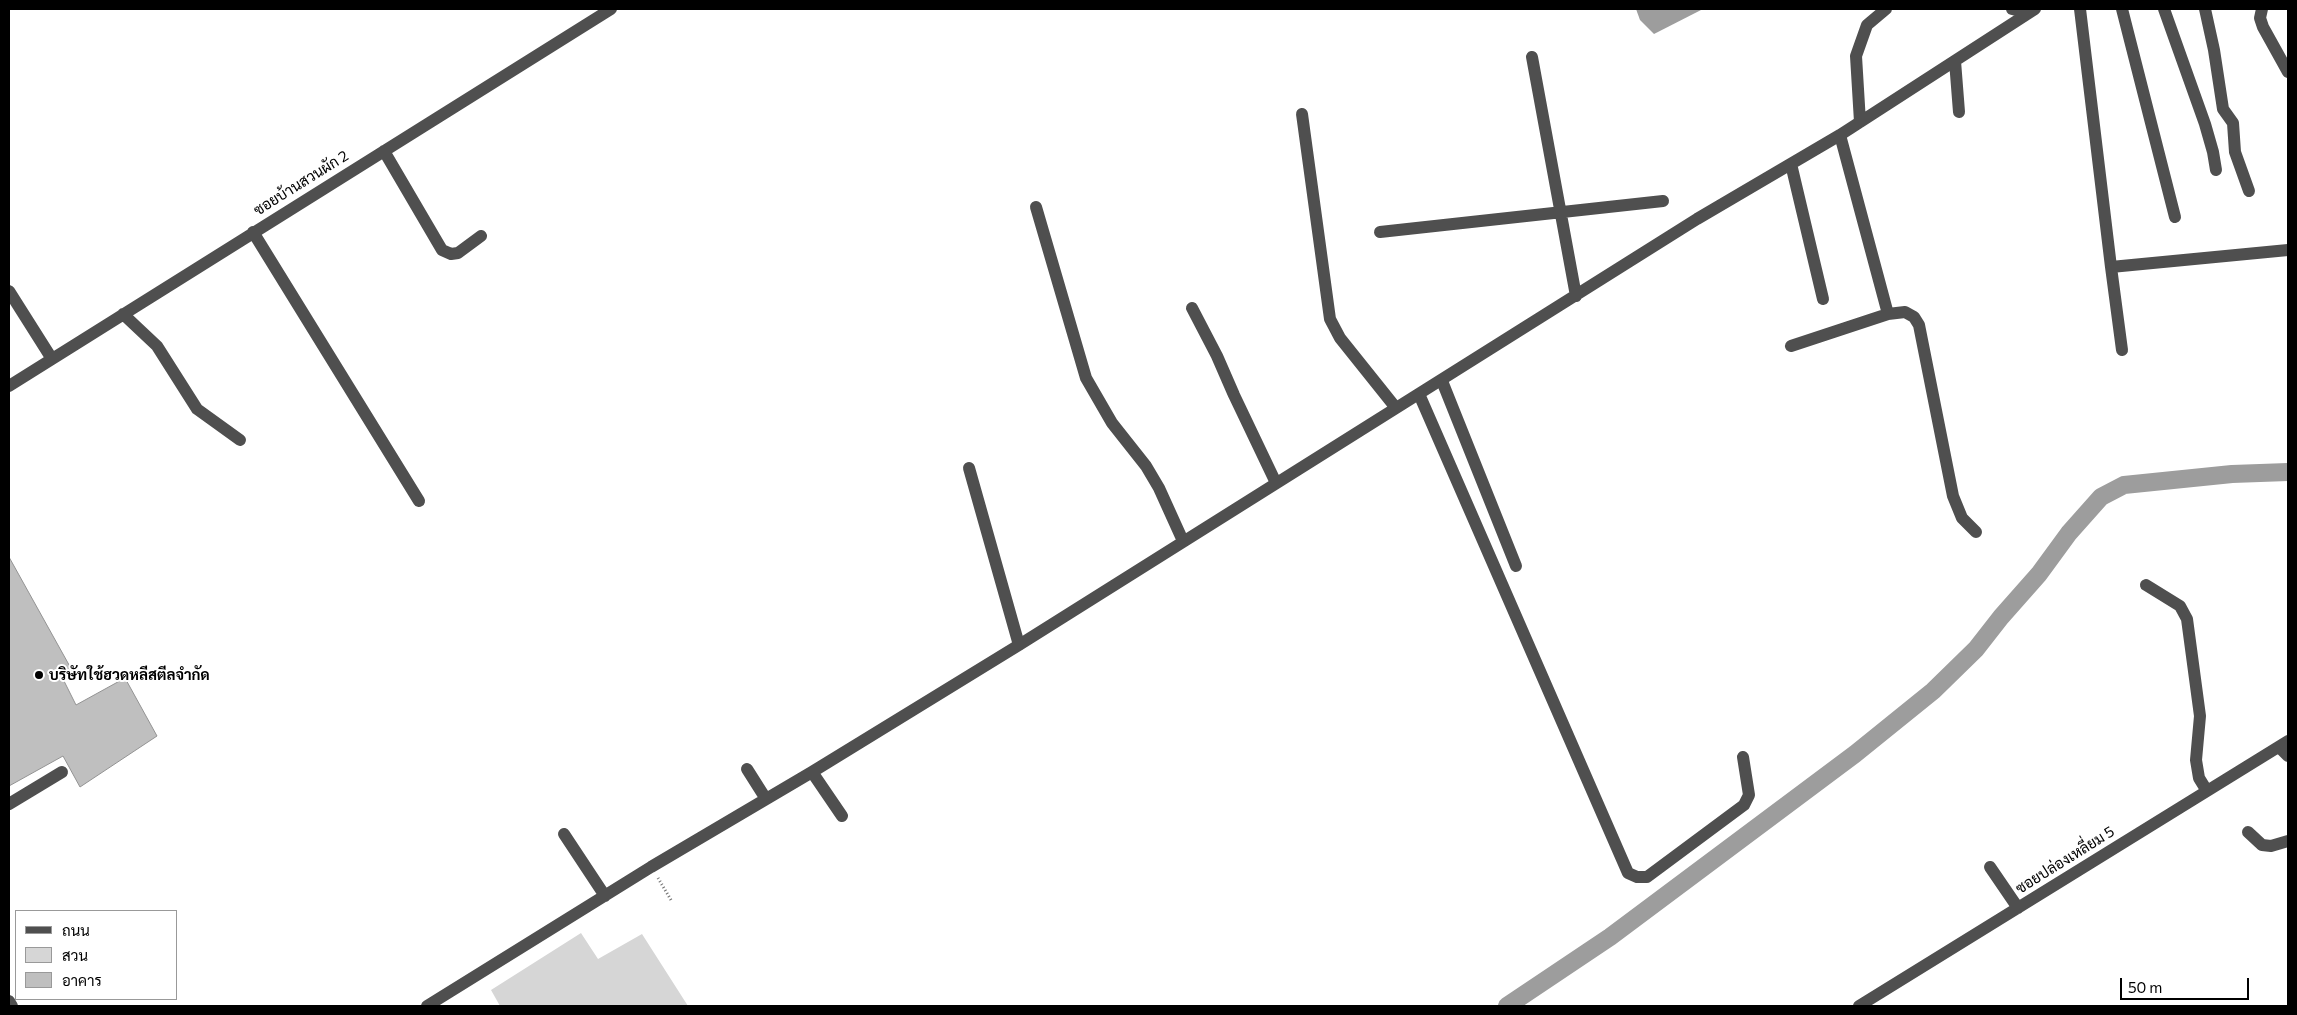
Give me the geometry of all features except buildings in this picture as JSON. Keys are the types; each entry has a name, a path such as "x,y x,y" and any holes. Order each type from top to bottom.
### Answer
{"street":[{"name":"ซอยบ้านสวนผัก 2","path":"9,386 611,9"},
{"path":"1860,122 1856,56 1867,25 1886,9"},
{"path":"2012,9 2032,11"},
{"path":"2080,9 2122,350"},
{"path":"2122,9 2175,217"},
{"path":"2164,9 2205,124 2216,170"},
{"path":"2205,9 2214,50 2223,109 2233,124 2235,152 2249,191"},
{"path":"2262,9 2260,18 2263,27 2288,72"},
{"path":"427,1006 651,867 812,772 1019,645 1418,394 1442,381 1697,219 1840,135 2032,11"},
{"path":"1532,57 1576,296"},
{"path":"1955,61 1959,112"},
{"path":"1302,114 1330,319 1340,338 1396,408"},
{"path":"1840,135 1888,314"},
{"path":"384,151 442,250 451,254 458,253 481,236"},
{"path":"1791,164 1823,299"},
{"path":"1380,232 1663,201"},
{"path":"1036,207 1086,378 1112,423 1146,466 1159,488 1183,541"},
{"path":"253,232 419,501"},
{"path":"2111,267 2288,250"},
{"path":"9,291 52,359"},
{"path":"1192,308 1218,356 1234,396 1276,483"},
{"path":"1791,346 1888,314 1905,312 1914,317 1919,324 1953,496 1962,518 1976,532"},
{"path":"123,314 157,346 198,409 240,440"},
{"path":"1442,381 1516,566"},
{"path":"1418,394 1628,874 1647,877 1744,805 1749,795 1743,757"},
{"path":"969,468 1019,645"},
{"path":"2146,585 2180,606 2187,619 2200,716 2196,760 2199,778 2208,791"},
{"path":"2283,744 2288,756"},
{"name":"ซอยปล่องเหลี่ยม 5","path":"1858,1006 2283,744"},
{"path":"747,769 766,799"},
{"path":"9,804 62,772"},
{"path":"812,772 842,816"},
{"path":"2248,832 2262,845 2271,846 2288,841"},
{"path":"564,834 605,896"},
{"path":"1990,867 2018,908"},
{"path":"9,1001 12,1006"}],"path":[{"path":"651,867 671,900"}],"green space":[{"path":"581,933 598,959 642,934 688,1006 500,1006 491,990"}],"shaded area":[{"path":"1636,9 1703,9 1654,34 1640,20"}],"waterway":[{"path":"1507,1006 1610,937 1855,754 1933,691 1976,649 2039,574 2069,533 2101,497 2124,485 2232,474 2288,472"}],"place":[{"name":"บริษัทใช้ฮวดหลีสตีลจำกัด","path":"39,675"}]}
